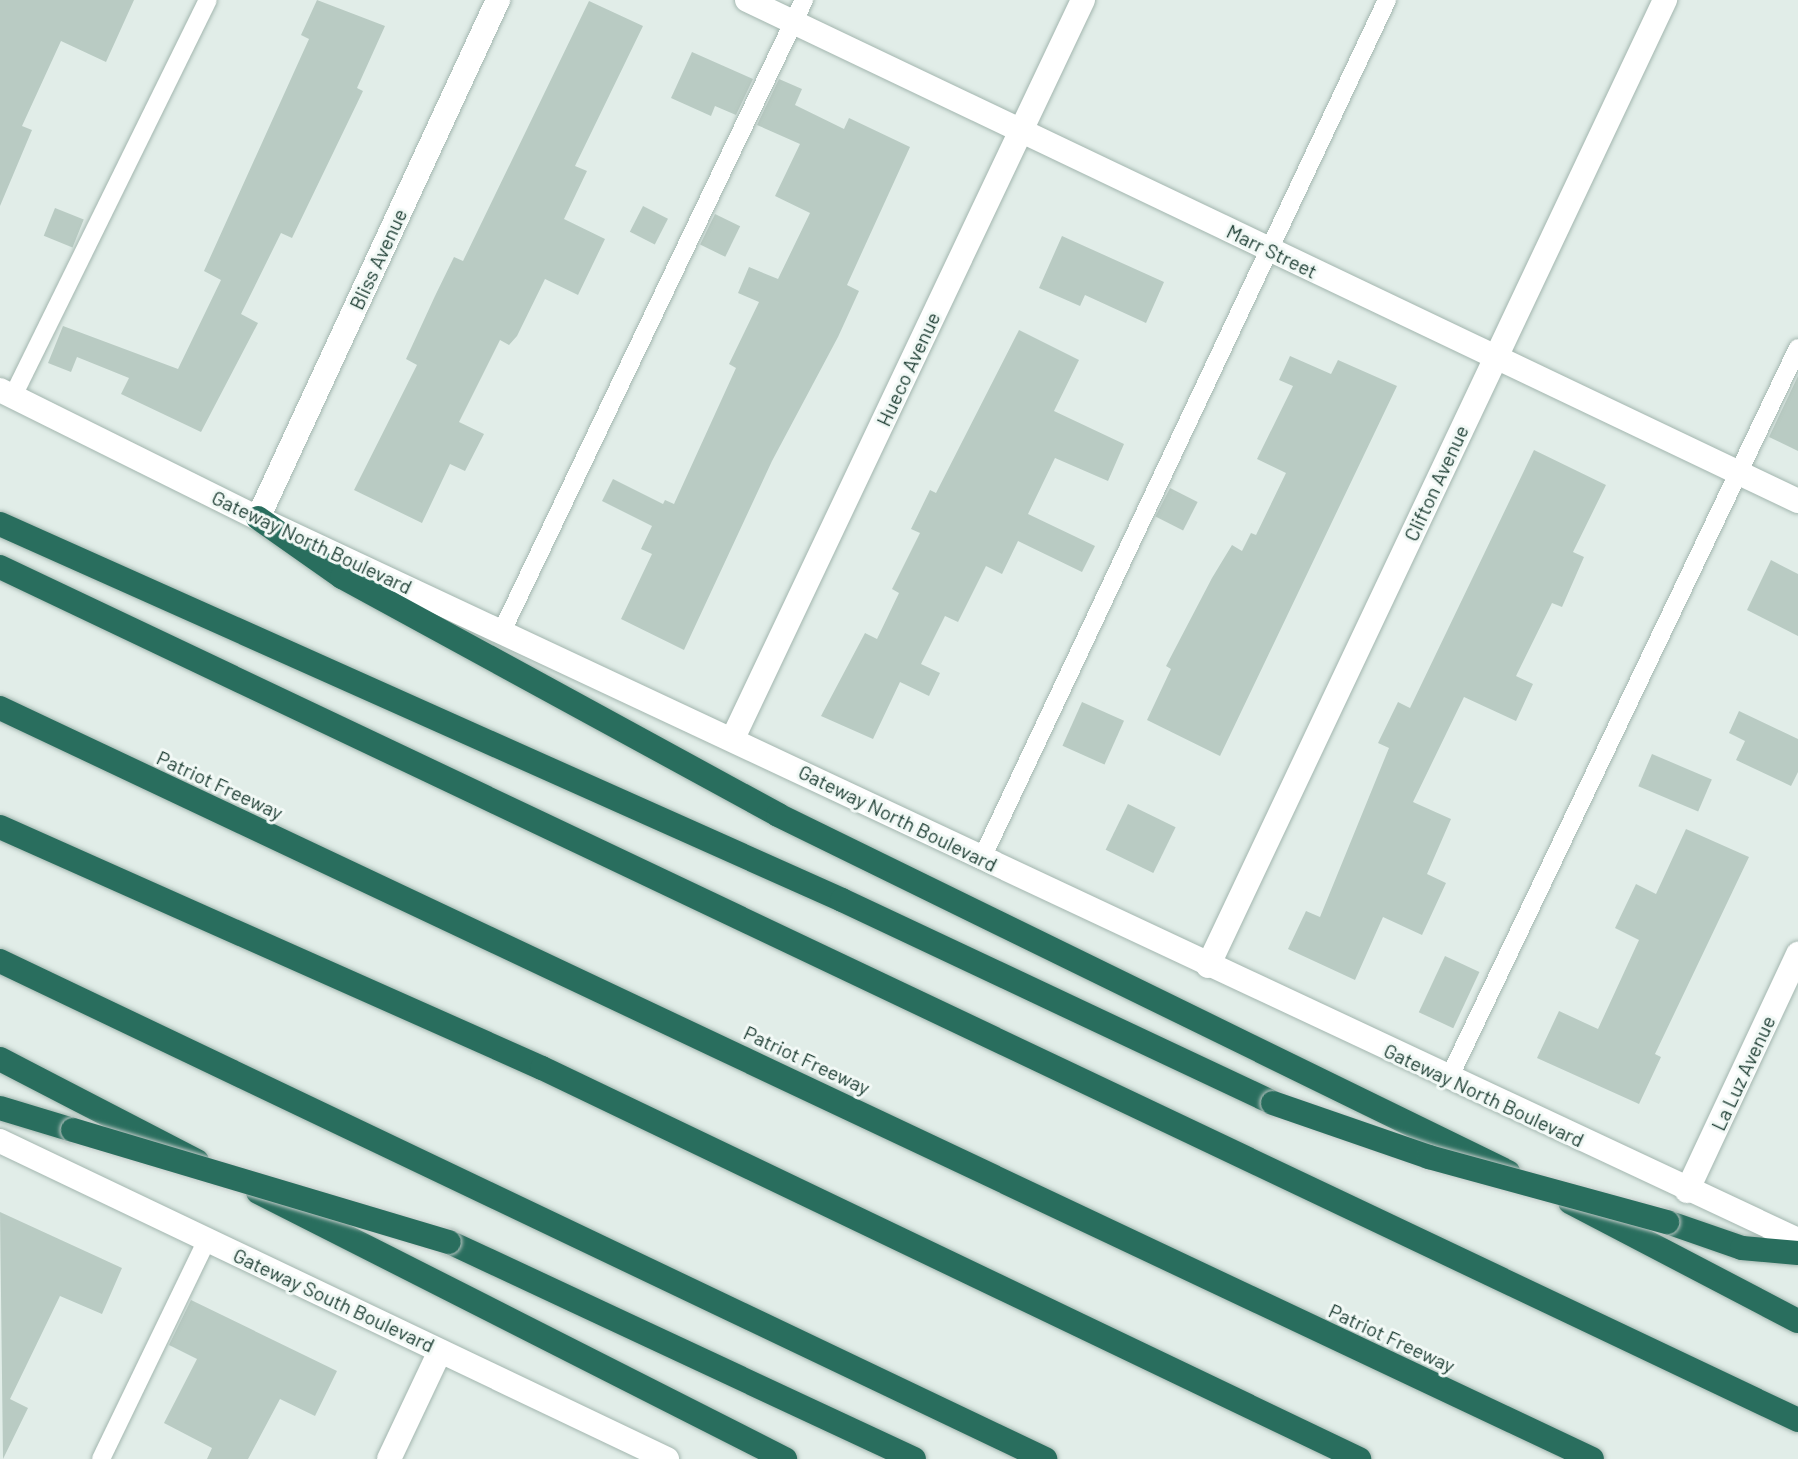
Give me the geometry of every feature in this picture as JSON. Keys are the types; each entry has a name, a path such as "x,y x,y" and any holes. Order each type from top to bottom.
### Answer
{"highway":[{"path":"258,518 342,577 778,815 1651,1241 1798,1321"},
{"path":"0,524 842,900 1273,1103 1429,1157 1667,1222 1742,1248 1798,1253"},
{"path":"0,567 1798,1420"},
{"name":"Patriot Freeway","path":"0,708 1592,1459"},
{"path":"0,827 542,1068 1359,1459"},
{"path":"0,961 1045,1459"},
{"path":"0,1059 785,1459"},
{"path":"0,1108 449,1242 914,1459"}],"street":[{"name":"Bliss Avenue","path":"258,518 498,0"},
{"name":"Marr Street","path":"747,0 798,11 1021,130 1798,501"},
{"name":"Hueco Avenue","path":"733,738 1083,0"},
{"name":"Clifton Avenue","path":"1208,966 1665,0"},
{"name":"Gateway North Boulevard","path":"6,393 258,518 733,738 1687,1191 1798,1240"},
{"name":"La Luz Avenue","path":"1687,1191 1798,954"},
{"name":"Gateway South Boulevard","path":"0,1141 667,1459"},
{"path":"389,1459 440,1351"}],"lane":[{"path":"6,393 208,0"},
{"path":"982,858 1387,0"},
{"path":"502,631 798,11"},
{"path":"1449,1078 1798,348"},
{"path":"101,1459 207,1240"}],"building":[{"path":"0,0 134,0 106,62 61,41 22,126 32,130 0,206"},
{"path":"317,0 385,26 357,88 363,91 292,238 281,233 241,314 258,323 201,432 121,394 129,378 77,357 71,372 48,363 63,326 178,369 221,280 204,271 309,39 301,35"},
{"path":"589,1 643,26 575,166 587,171 564,219 605,239 578,295 545,279 517,336 509,345 500,340 459,422 484,434 465,471 450,464 422,523 354,490 417,365 406,359 435,296 454,257 463,261"},
{"path":"692,52 753,79 736,115 715,106 711,116 671,98"},
{"path":"779,79 802,89 795,105 844,129 849,118 910,147 847,285 859,291 772,461 684,650 621,619 652,554 641,549 652,526 602,501 613,479 663,504 665,500 674,504 736,368 729,364 759,302 738,293 749,267 778,279 810,213 775,196 800,144 757,125"},
{"path":"643,206 668,219 655,245 630,232"},
{"path":"55,208 84,220 73,247 44,236"},
{"path":"715,214 740,226 725,257 700,245"},
{"path":"1062,236 1164,282 1146,323 1085,295 1080,306 1039,288"},
{"path":"1019,330 1079,360 1054,411 1124,444 1108,481 1055,458 1028,514 1095,546 1082,572 1018,541 1002,574 986,566 958,622 945,616 921,664 940,673 929,696 900,682 873,739 821,716 865,633 877,639 899,593 892,589 920,533 911,529 930,490 936,493"},
{"path":"1290,356 1331,374 1338,360 1397,386 1220,756 1147,720 1171,669 1166,666 1212,578 1232,545 1242,551 1251,533 1256,535 1286,473 1257,459 1293,386 1279,380"},
{"path":"1798,376 1798,451 1769,437"},
{"path":"1534,450 1606,485 1573,552 1584,557 1562,607 1552,603 1516,676 1533,684 1516,721 1464,697 1413,802 1451,819 1427,874 1446,883 1422,935 1383,917 1355,980 1288,949 1306,911 1320,917 1389,748 1378,743 1398,702 1410,708"},
{"path":"1170,488 1198,502 1183,531 1155,517"},
{"path":"1771,560 1798,574 1798,636 1747,610"},
{"path":"1082,702 1124,721 1104,765 1062,746"},
{"path":"1739,711 1798,739 1798,772 1791,786 1736,760 1745,741 1729,733"},
{"path":"1652,754 1712,779 1698,812 1638,786"},
{"path":"1128,804 1176,827 1153,873 1106,850"},
{"path":"1686,829 1749,857 1655,1054 1661,1057 1639,1104 1537,1058 1559,1011 1598,1029 1639,940 1615,928 1636,884 1656,894"},
{"path":"1445,956 1479,972 1453,1028 1419,1012"},
{"path":"0,1212 122,1268 102,1314 60,1296 10,1399 28,1408 3,1459"},
{"path":"191,1300 337,1371 315,1416 280,1399 248,1459 207,1459 212,1448 164,1423 197,1359 169,1345"}]}
